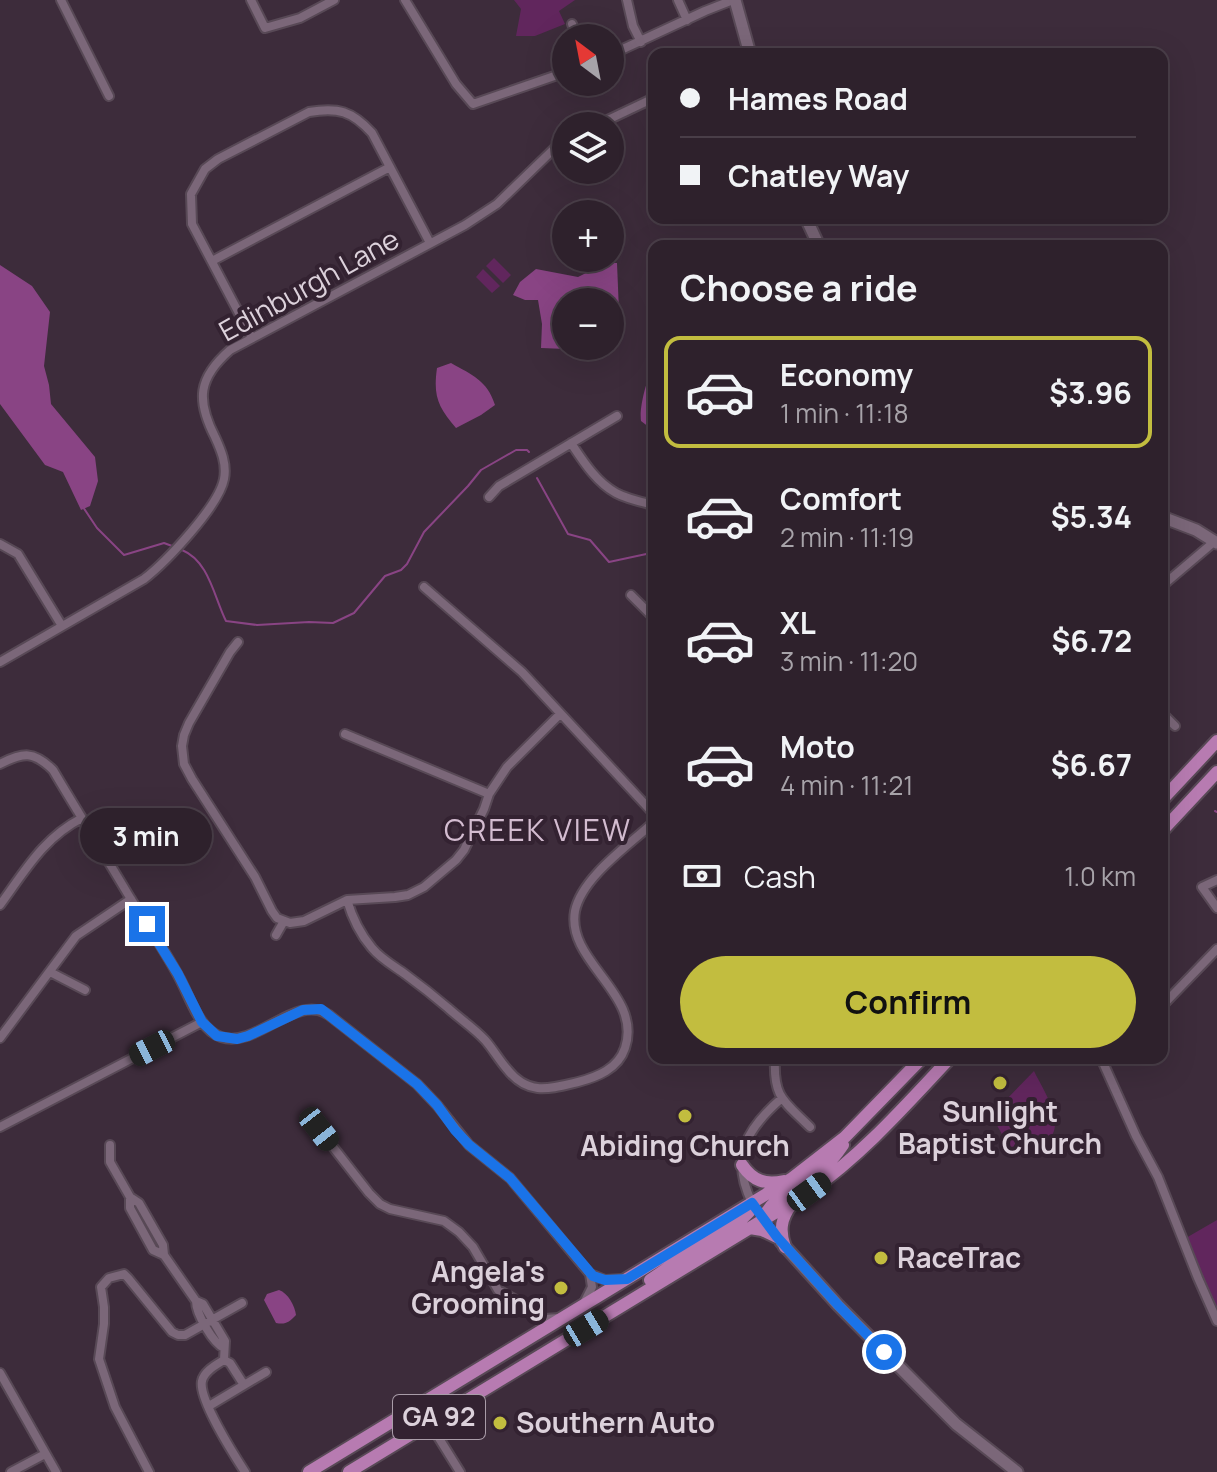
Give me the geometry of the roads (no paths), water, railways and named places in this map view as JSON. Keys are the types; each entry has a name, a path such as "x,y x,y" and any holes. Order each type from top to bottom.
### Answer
{"main road":[{"path":"1168,794 1217,741"},
{"path":"1168,825 1217,772"},
{"name":"GA 92","path":"309,1472 791,1179 851,1132 916,1064"},
{"name":"GA 92","path":"349,1472 763,1221 830,1177 859,1153 944,1064"},
{"path":"763,1221 766,1210 773,1202 828,1164 851,1132"},
{"path":"742,1165 748,1174 760,1181 774,1183 791,1179"},
{"path":"628,1302 657,1275 740,1221 749,1212 752,1203"},
{"path":"750,1228 762,1230 781,1242 781,1226 792,1203"}],"street":[{"path":"61,0 109,96"},
{"path":"251,0 265,28 300,18 334,0"},
{"path":"405,0 456,84 473,104 552,77"},
{"path":"627,0 630,17 641,42"},
{"path":"678,0 687,20"},
{"path":"624,49 734,0 748,48"},
{"path":"624,112 648,101"},
{"path":"252,338 192,224 191,194 205,169 231,152 309,112 337,110 359,119 372,133 430,243"},
{"name":"Edinburgh Lane","path":"0,662 144,579 162,565 191,532 224,481 225,464 221,449 203,408 207,376 216,362 230,350 465,225 497,204 552,151"},
{"path":"212,261 390,167"},
{"path":"489,497 499,486 617,416"},
{"path":"571,443 603,483 616,493 648,503"},
{"path":"1168,519 1216,542 1168,581"},
{"path":"0,544 18,554 28,567 62,626"},
{"path":"424,587 522,672 648,808"},
{"path":"631,595 648,612"},
{"path":"238,642 189,723 182,754 192,779 255,877 272,911 277,918 290,923 304,921 347,900 408,895 424,887 464,850 489,794 507,767 560,714"},
{"path":"1168,719 1175,726"},
{"path":"345,734 489,794"},
{"path":"0,764 16,756 27,755 45,762 53,770 178,974 202,1022 217,1036 237,1039 303,1010 321,1009 417,1084 469,1145 510,1178 590,1274 591,1290 581,1306"},
{"path":"0,905 42,848 64,827 82,818"},
{"path":"347,900 356,925 371,948 438,999 480,1036 515,1079 541,1089 569,1084 594,1077 614,1066 622,1056 628,1037 626,1016 580,943 574,917 578,900 596,874 648,827"},
{"path":"1217,880 1202,887 1217,908"},
{"path":"0,1038 76,936 131,899"},
{"path":"276,935 284,921"},
{"path":"1168,1000 1217,949"},
{"path":"50,972 85,990"},
{"path":"0,1127 202,1022"},
{"path":"775,1064 777,1092 810,1127"},
{"path":"1107,1064 1136,1136 1158,1177 1217,1321"},
{"path":"782,1098 751,1130 743,1148 744,1184 763,1221 838,1305 956,1424 1017,1472"},
{"path":"310,1125 319,1129 380,1204 444,1221 459,1232 480,1257 498,1290 545,1319 562,1318"},
{"path":"110,1145 110,1162 130,1197 139,1203 163,1245 164,1255 196,1301 196,1308 225,1341 224,1360"},
{"path":"149,1472 115,1407 99,1359 104,1324 101,1287 109,1278 124,1274 172,1332 178,1335 185,1335 242,1303"},
{"path":"590,1274 605,1280 627,1279"},
{"path":"529,1338 534,1314"},
{"path":"224,1360 230,1363 244,1385"},
{"path":"224,1360 209,1370 201,1384 217,1427 245,1472"},
{"path":"209,1406 266,1372"},
{"path":"0,1373 56,1472"},
{"path":"421,1404 460,1472"},
{"path":"11,1472 45,1454"}],"waterway":[{"path":"182,550 199,562 205,571 226,621 257,625 333,623 354,613 385,576 407,564 424,532 481,470 516,450 529,452"},
{"path":"537,478 568,534 590,540 609,562 648,554"},
{"path":"83,507 97,528 124,555 164,543 172,546"}],"place":[{"name":"Sunlight Baptist Church","path":"1000,1083"},
{"name":"Abiding Church","path":"685,1116"},
{"name":"RaceTrac","path":"881,1258"},
{"name":"Angela's Grooming","path":"561,1288"},
{"name":"Southern Auto","path":"500,1423"}],"district":[{"name":"CREEK VIEW","path":"538,831"}]}
